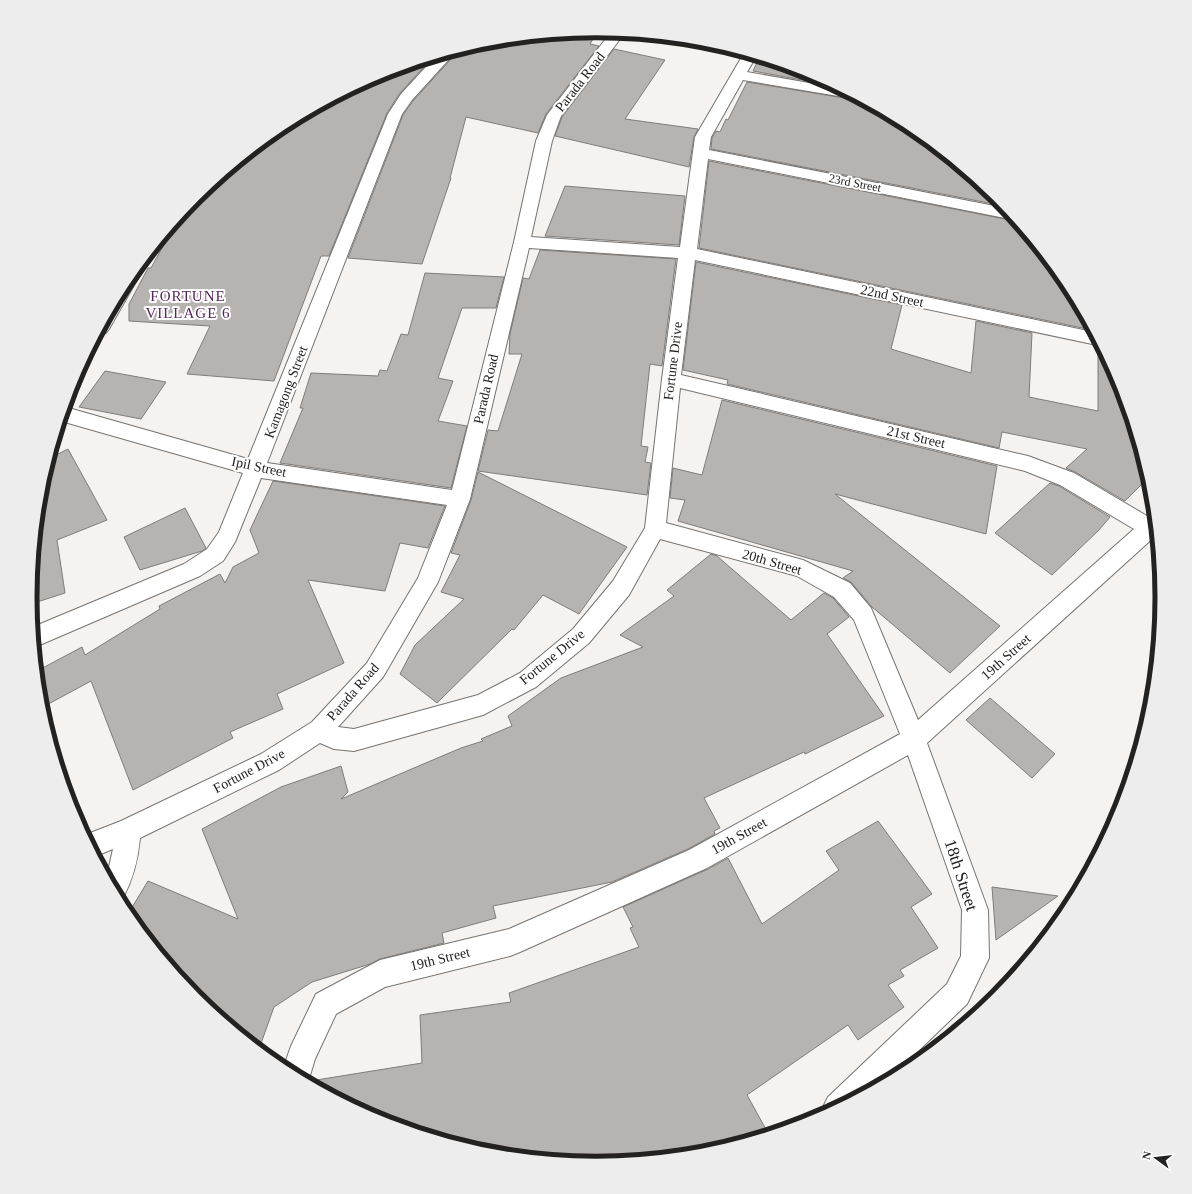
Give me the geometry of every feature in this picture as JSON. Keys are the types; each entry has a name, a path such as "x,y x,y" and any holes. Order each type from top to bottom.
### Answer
{"street":[{"name":"Parada Road","path":"320,730 376,670 427,582 460,499 522,242 544,141 554,116 614,38"},
{"name":"Fortune Drive","path":"95,844 128,831 270,762 320,730 334,738 354,740 483,704 528,680 581,636 621,588 655,529 671,379 703,137 748,59"},
{"name":"Kamagong Street","path":"38,635 192,570 215,555 228,536 256,469 395,114 406,97 440,60"},
{"path":"739,76 832,91"},
{"name":"23rd Street","path":"700,153 1001,212"},
{"name":"22nd Street","path":"522,242 687,253 1090,338"},
{"name":"21st Street","path":"671,379 1028,464 1067,479 1150,525"},
{"name":"Ipil Street","path":"68,415 256,469 460,499"},
{"name":"20th Street","path":"655,529 803,569 842,590 863,615 914,738"},
{"name":"19th Street","path":"297,1070 301,1056 326,1004 380,974 510,942 669,872 705,855 914,738 1151,529"},
{"name":"18th Street","path":"853,1093 957,994 975,958 975,910 914,738"},
{"path":"117,884 123,870 128,831"}],"building":[{"path":"594,38 590,44 599,46 546,114 538,133 466,117 451,178 422,264 348,258 403,115 413,101 452,58 487,49 559,39"},
{"path":"614,49 665,60 625,119 698,129 694,137 689,167 555,136 562,117"},
{"path":"757,62 812,82 753,71"},
{"path":"426,65 400,93 387,113 329,256 321,256 274,381 187,374 210,326 129,321 129,304 148,268 151,268 166,240 201,202 227,177 285,132 349,96 382,81"},
{"path":"747,82 848,99 876,113 907,132 965,177 993,204 711,149 712,138 716,131 720,132 726,119 728,120"},
{"path":"709,161 1008,220 1061,286 1086,329 699,248"},
{"path":"565,186 685,196 679,245 545,236"},
{"path":"540,250 676,259 662,366 650,364 641,446 648,447 645,462 651,463 647,495 478,471 488,430 498,431 522,354 509,354 510,334 523,278 529,279"},
{"path":"696,262 902,305 891,349 971,373 976,321 1032,333 1029,397 1098,411 1098,352 1125,417 1136,452 1143,483 1125,501 1066,468 1087,449 1002,432 999,448 727,384 728,380 683,370"},
{"path":"425,273 504,277 496,308 462,308 438,378 453,381 438,421 467,426 451,488 280,463 303,408 300,408 311,373 378,376 380,370 387,371 401,334 408,335"},
{"path":"105,371 166,382 141,419 79,407"},
{"path":"722,400 997,466 986,534 835,494 1000,626 950,673 872,607 851,582 843,578 853,571 678,521 685,500 670,498 673,468 702,475"},
{"path":"68,449 107,520 57,540 65,593 37,602 38,560 42,524 55,455"},
{"path":"478,472 627,547 579,614 543,595 514,630 512,629 437,703 400,674 415,645 464,599 441,592 460,555 451,553 471,500"},
{"path":"273,481 445,506 428,548 400,543 385,591 308,580 344,663 277,694 283,709 230,732 233,738 133,790 91,681 48,704 42,668 82,647 85,655 160,609 159,606 220,574 225,583 233,567 259,553 250,530"},
{"path":"1050,483 1059,486 1110,517 1099,530 1052,575 995,533"},
{"path":"185,508 206,548 202,551 140,570 124,537"},
{"path":"711,554 717,556 791,620 824,593 833,598 849,617 827,634 884,716 805,754 804,752 704,798 720,828 714,831 715,834 688,849 612,882 493,906 496,918 442,933 444,943 380,959 370,964 312,982 274,1007 261,1044 227,1017 176,966 131,908 148,881 238,919 202,829 281,787 341,766 348,792 341,799 461,748 483,741 481,739 512,726 508,716 561,678 643,647 620,635 674,596 667,590"},
{"path":"990,698 1055,754 1032,778 966,720"},
{"path":"878,821 932,894 911,907 938,948 900,970 904,976 888,985 904,1007 858,1040 848,1025 747,1095 766,1129 741,1137 669,1151 633,1155 559,1155 487,1145 451,1137 382,1113 315,1080 422,1063 420,1015 511,1002 509,993 639,947 630,928 633,927 623,907 708,869 728,858 762,924 839,870 826,851"},
{"path":"992,887 1058,896 996,940"}],"district":[{"name":"FORTUNE VILLAGE 6","path":"188,304"}]}
